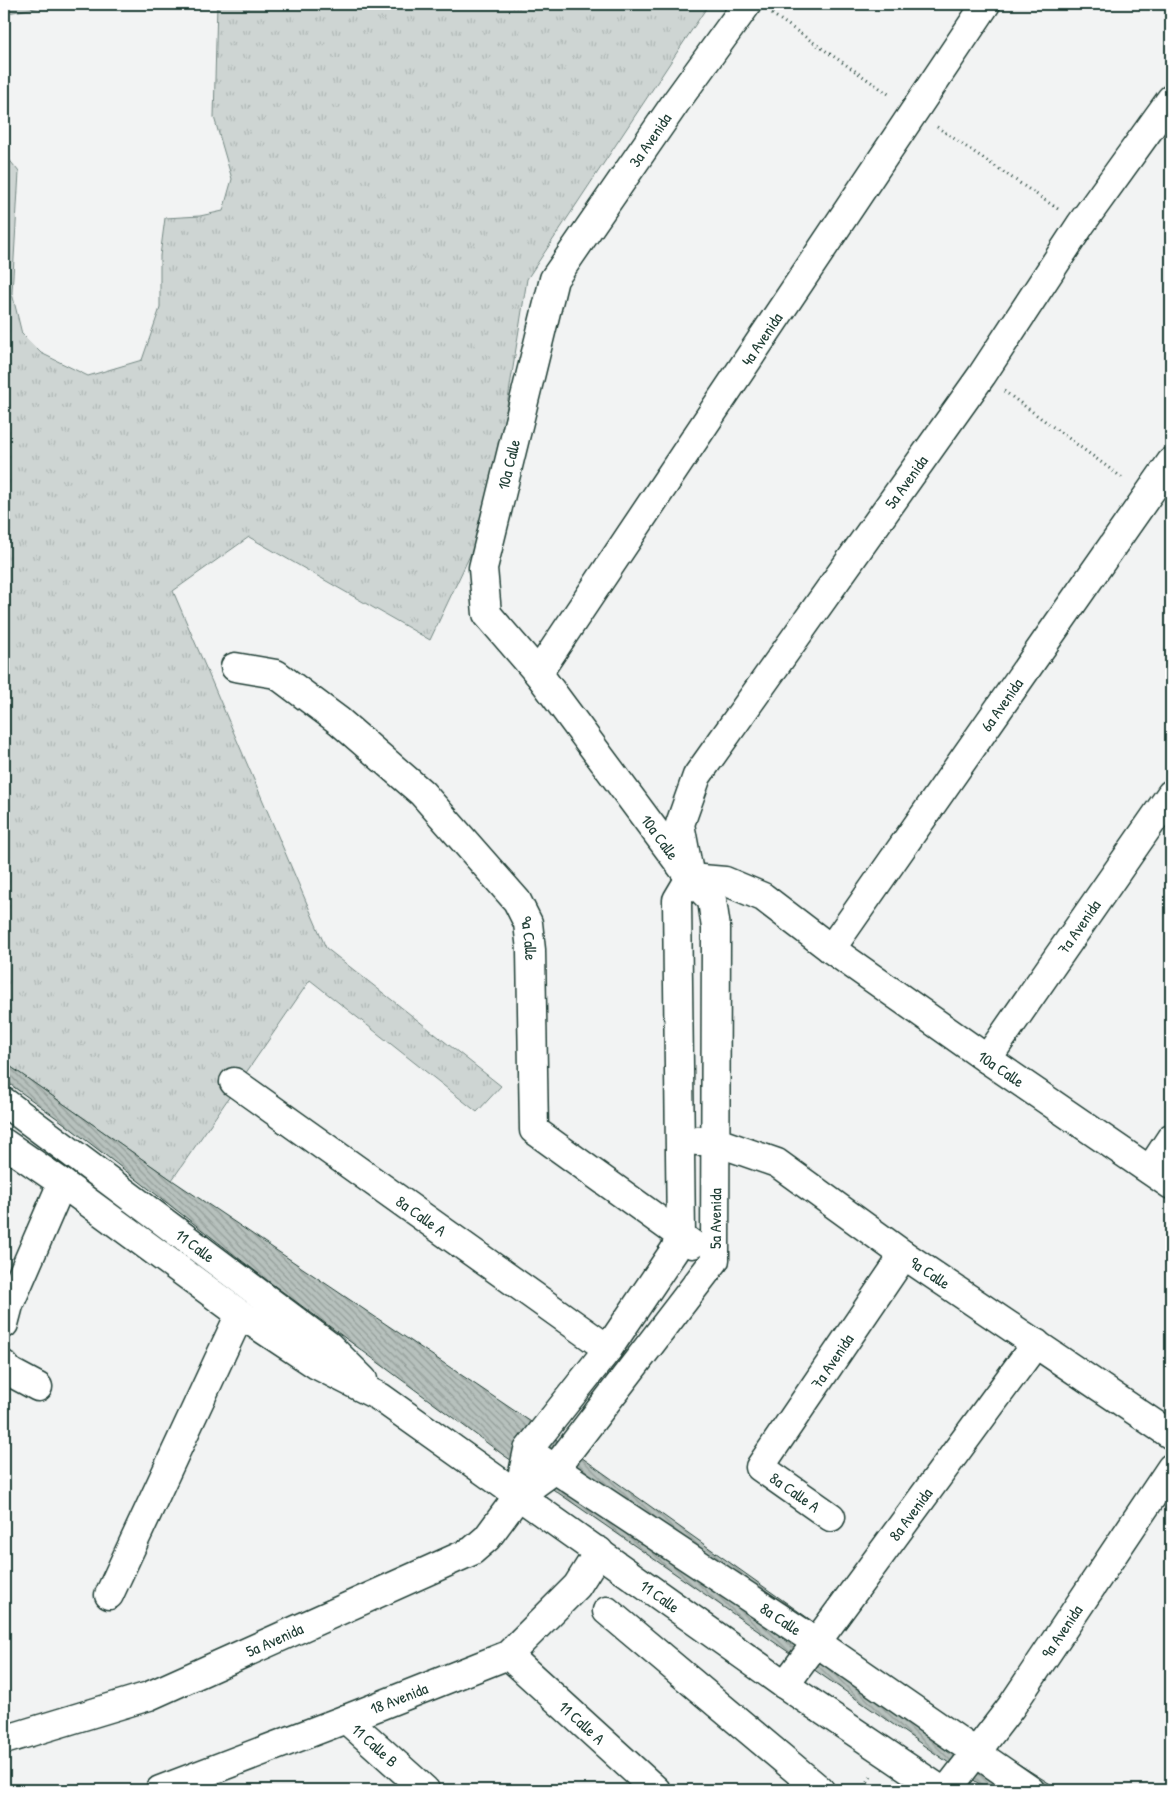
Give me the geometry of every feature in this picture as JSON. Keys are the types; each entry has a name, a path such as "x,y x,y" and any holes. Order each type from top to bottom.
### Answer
{"street":[{"name":"3a Avenida","path":"554,279 670,110 747,4"},
{"name":"4a Avenida","path":"538,672 986,4"},
{"name":"5a Avenida","path":"4,1740 149,1696 472,1552 487,1538 518,1496 554,1470 715,1260 716,928 712,900 690,878 680,824 697,776 982,375 1081,224 1171,99"},
{"name":"10a Calle","path":"554,279 483,568 487,614 538,672 690,878 724,881 763,897 831,949 1161,1178"},
{"name":"6a Avenida","path":"831,949 1171,462"},
{"name":"9a Calle","path":"235,667 276,674 339,721 422,793 517,901 528,923 531,950 534,1130 715,1260"},
{"name":"7a Avenida","path":"987,1059 1171,794"},
{"name":"5a Avenida","path":"518,1496 528,1450 608,1348 674,1251 681,1237 677,900 690,878"},
{"name":"8a Calle A","path":"234,1082 608,1348"},
{"name":"11 Calle","path":"4,1102 329,1346 380,1398"},
{"path":"1161,1178 1171,1138"},
{"name":"9a Calle","path":"680,1140 714,1141 777,1163 904,1255 1171,1435"},
{"name":"11 Calle","path":"4,1143 62,1183 240,1314 317,1364 380,1398 599,1551 785,1685 941,1790"},
{"path":"4,1324 9,1305 62,1183"},
{"name":"7a Avenida","path":"760,1467 904,1255"},
{"path":"109,1594 240,1314"},
{"name":"8a Avenida","path":"785,1685 1036,1343"},
{"path":"4,1365 10,1372 38,1387"},
{"name":"8a Calle","path":"528,1450 554,1470 816,1642 1030,1790"},
{"name":"8a Calle A","path":"760,1467 831,1517"},
{"name":"9a Avenida","path":"947,1790 1011,1707 1171,1468"},
{"name":"18 Avenida","path":"160,1790 195,1785 346,1719 508,1655 577,1586 599,1551"},
{"path":"607,1611 820,1790"},
{"name":"11 Calle A","path":"508,1655 656,1790"},
{"name":"11 Calle B","path":"346,1719 425,1790"}],"path":[{"path":"982,375 1147,497"}],"green space":[{"path":"4,4 56,4 4,13"},
{"path":"217,4 709,4 527,279 490,513 430,640 249,537 173,591 326,948 501,1086 477,1112 310,980 172,1180 4,1062 4,153 19,172 12,293 22,334 41,353 88,376 142,360 160,308 160,256 165,218 200,216 223,211 232,179 214,117"}],"building":[{"path":"4,1062 172,1180 540,1428 977,1738 1060,1790 988,1790 502,1454 268,1281 65,1124 4,1080"}]}
